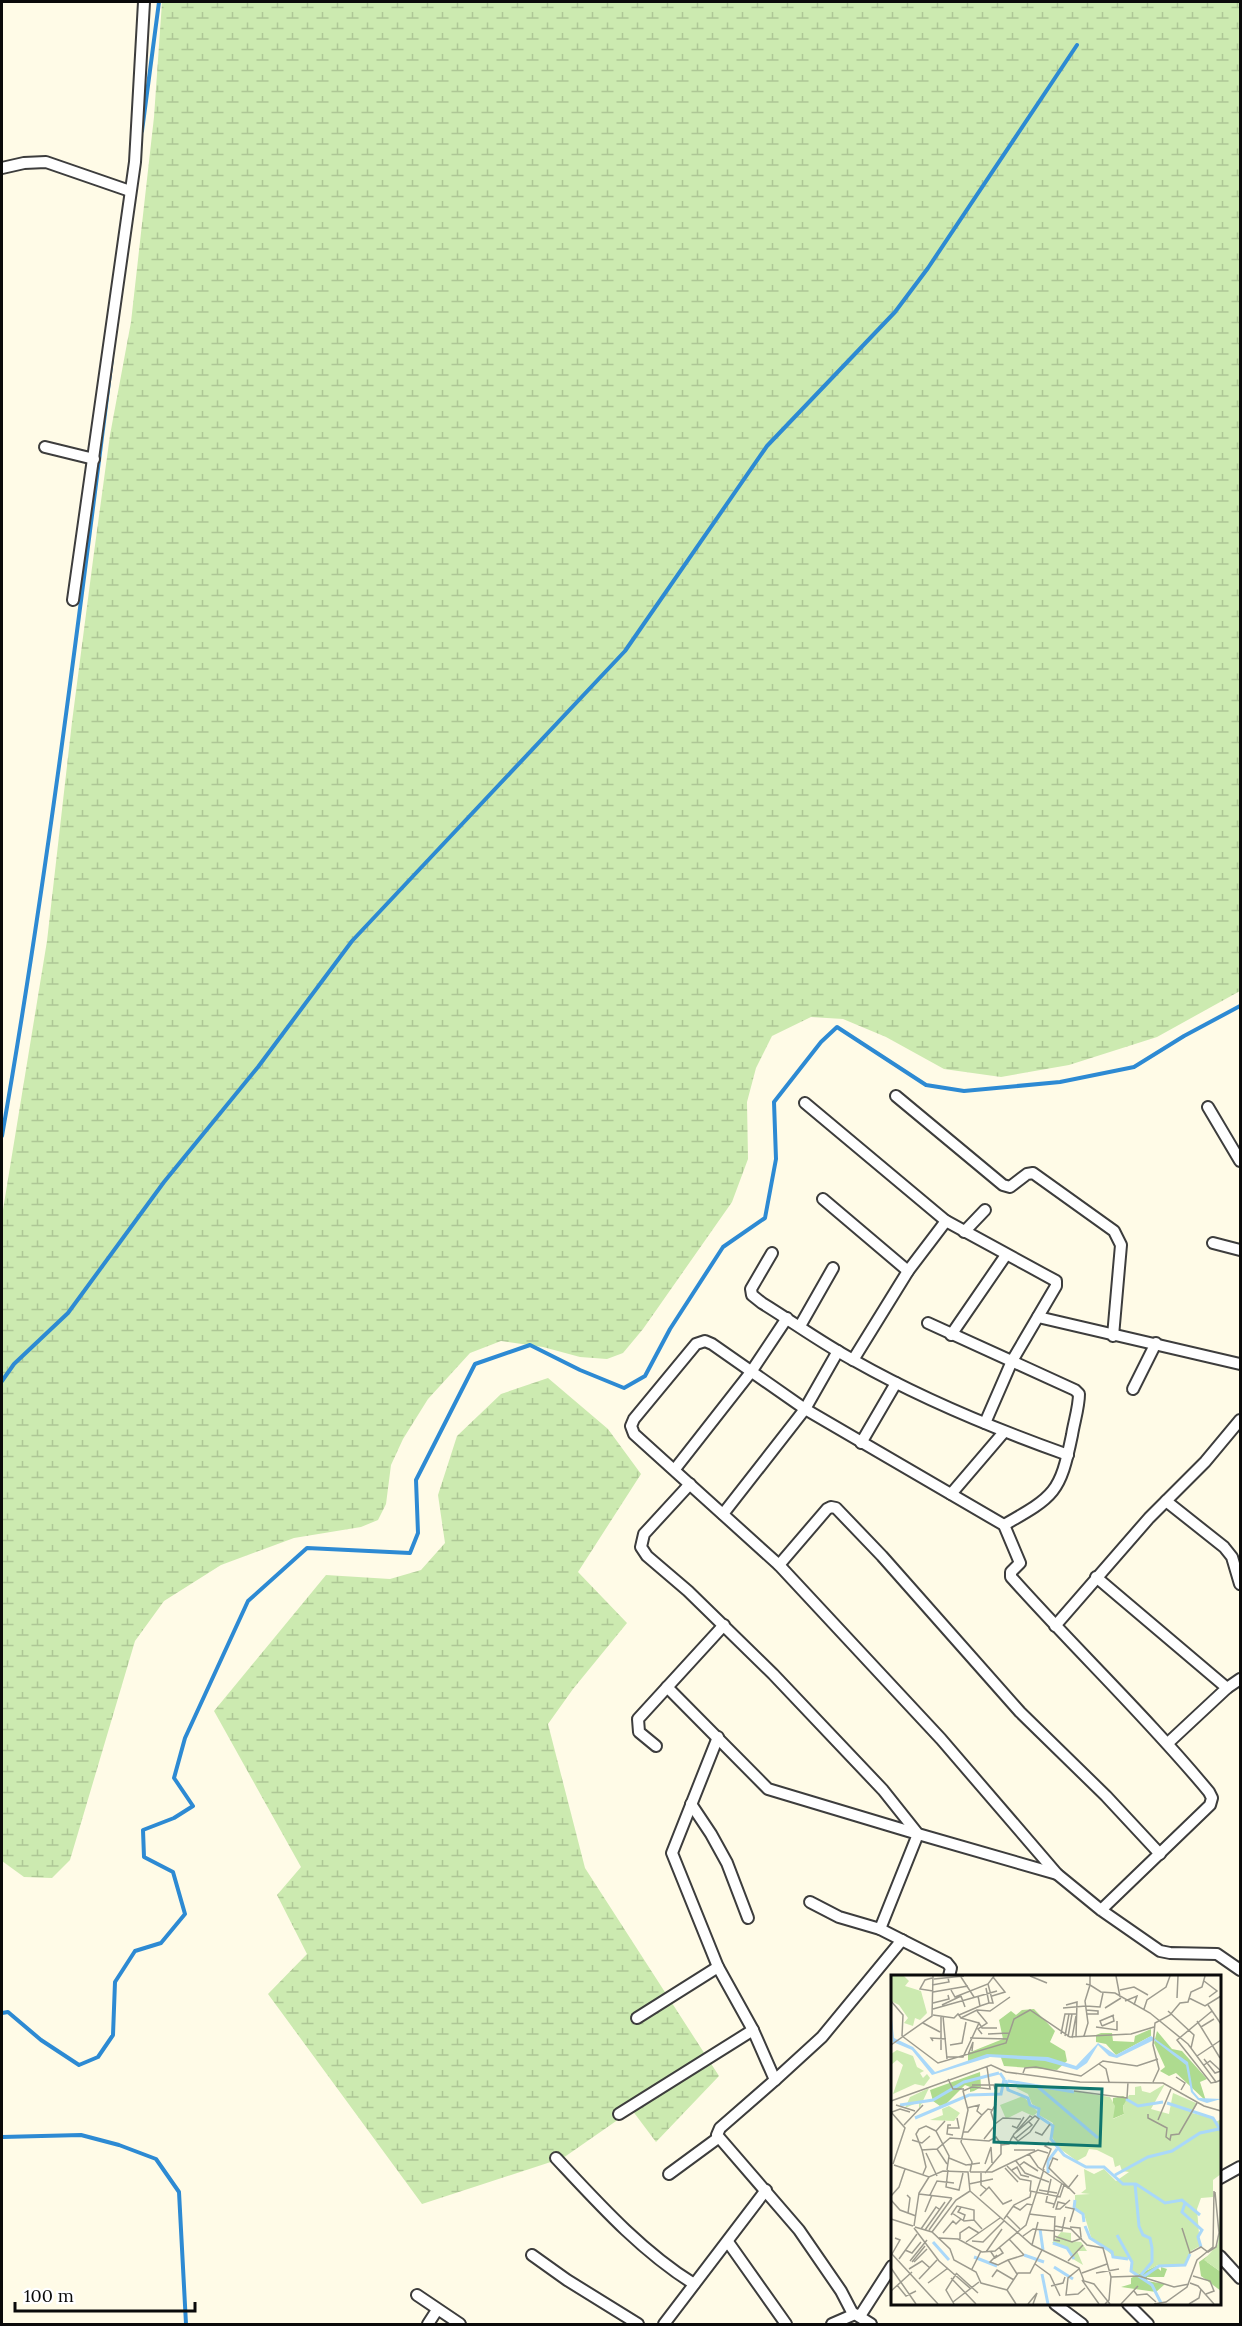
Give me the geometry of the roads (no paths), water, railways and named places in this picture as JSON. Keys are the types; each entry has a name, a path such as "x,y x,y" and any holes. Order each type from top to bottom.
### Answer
{"street":[{"path":"73,600 119,285 137,129 144,2"},
{"path":"2,168 24,163 46,162 130,191"},
{"path":"45,447 94,459"},
{"path":"896,1096 1004,1185 1010,1187 1027,1174 1033,1173 1114,1231 1121,1245 1113,1336"},
{"path":"805,1103 946,1221 1056,1281 1056,1286 1012,1361 985,1423"},
{"path":"1208,1107 1240,1161"},
{"path":"823,1199 908,1271"},
{"path":"964,1232 985,1210"},
{"path":"853,1360 908,1271 946,1221"},
{"path":"1213,1243 1240,1250"},
{"path":"772,1253 752,1287 751,1293 754,1297 838,1351 896,1383 1004,1432 1068,1455"},
{"path":"951,1335 1006,1255"},
{"path":"800,1326 833,1268"},
{"path":"1038,1317 1240,1364"},
{"path":"675,1469 751,1372 787,1318"},
{"path":"928,1323 1075,1390 1079,1394 1064,1473 1050,1496 1004,1525"},
{"path":"1101,1910 1210,1804 1212,1798 1168,1743 1055,1626 1010,1575 1020,1563 1004,1525 805,1409 712,1344 700,1342 691,1349 634,1419 631,1426 634,1434 779,1565 942,1739 1057,1874 1101,1910 1163,1952 1213,1953 1240,1970"},
{"path":"1132,1389 1156,1343"},
{"path":"723,1514 805,1409 838,1351"},
{"path":"861,1443 896,1383"},
{"path":"1055,1626 1096,1577 1205,1462 1240,1420"},
{"path":"951,1494 1004,1432"},
{"path":"690,1484 644,1534 641,1547 647,1556 724,1625 882,1790 918,1834"},
{"path":"1166,1501 1224,1547 1232,1557 1240,1584"},
{"path":"779,1565 826,1509 836,1508 882,1556 1020,1712 1106,1796 1160,1854"},
{"path":"1096,1577 1227,1688"},
{"path":"656,1746 639,1732 637,1724 640,1717 724,1625"},
{"path":"1168,1743 1227,1688 1240,1679"},
{"path":"667,1687 768,1789 1057,1874"},
{"path":"718,1737 672,1853 718,1967 753,2030 776,2080"},
{"path":"691,1804 708,1827 727,1863 748,1918"},
{"path":"880,1929 918,1834"},
{"path":"810,1902 839,1917 880,1929 947,1963 951,1968 949,1975"},
{"path":"669,2174 717,2138 720,2128 822,2037 902,1940"},
{"path":"637,2018 718,1967"},
{"path":"619,2114 753,2030"},
{"path":"717,2138 799,2229 856,2315 871,2325"},
{"path":"556,2158 637,2239 674,2271 694,2284"},
{"path":"1221,2177 1240,2167"},
{"path":"664,2325 766,2190"},
{"path":"728,2242 786,2325"},
{"path":"532,2255 638,2325"},
{"path":"1221,2257 1240,2278"},
{"path":"832,2325 856,2315 891,2267"},
{"path":"417,2295 460,2325"},
{"path":"1056,2305 1082,2325"},
{"path":"1129,2305 1148,2325"},
{"path":"429,2325 437,2310"}],"waterway":[{"path":"142,131 159,2"},
{"path":"2,1381 14,1364 68,1313 164,1182 258,1067 352,941 625,651 767,446 895,312 928,268 1077,45"},
{"path":"2,1136 48,845 112,358"},
{"path":"2,2013 8,2012 41,2040 79,2065 98,2057 113,2035 115,1982 135,1951 161,1943 185,1914 173,1872 144,1857 143,1830 174,1818 193,1806 174,1778 185,1738 248,1601 307,1548 410,1553 418,1533 416,1480 475,1364 530,1345 580,1370 624,1388 645,1376 670,1329 723,1247 765,1218 776,1159 774,1102 821,1042 837,1027 926,1085 964,1091 1060,1082 1134,1067 1184,1036 1240,1006"},
{"path":"2,2137 81,2135 119,2145 156,2159 179,2192 186,2324"}]}
